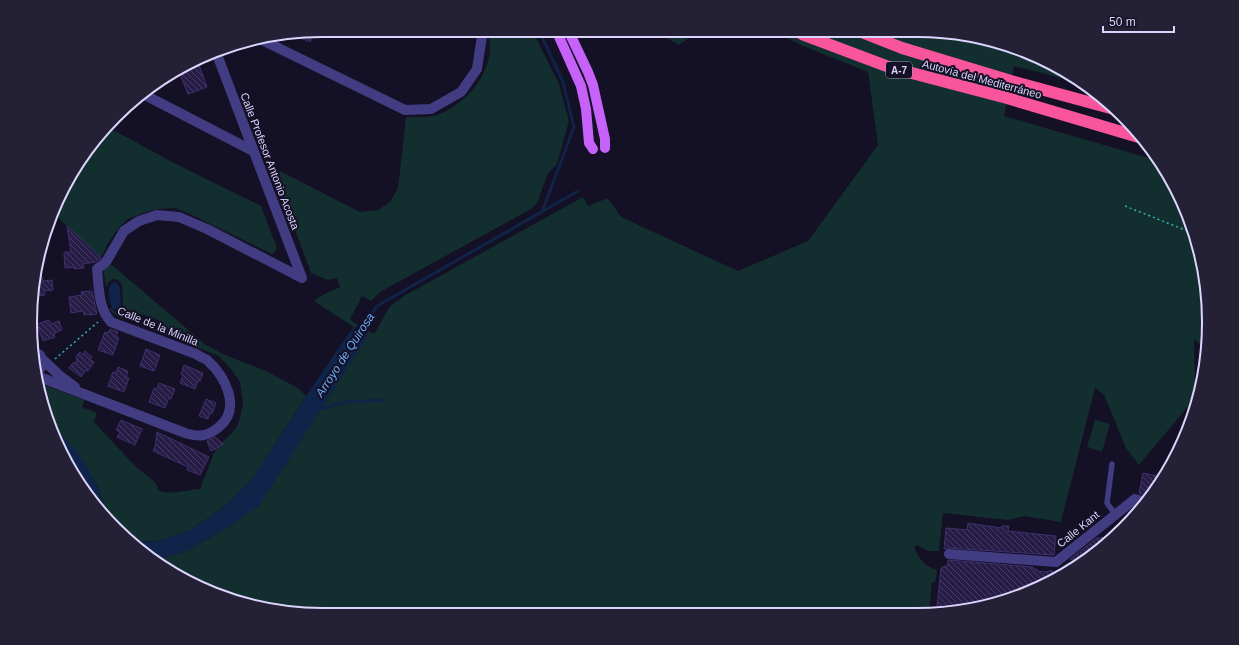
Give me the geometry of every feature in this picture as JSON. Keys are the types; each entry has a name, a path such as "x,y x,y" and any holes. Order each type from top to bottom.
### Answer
{"highway":[{"name":"Autovía del Mediterráneo","path":"809,37 889,67 1007,98 1132,135"},
{"name":"Autovía del Mediterráneo","path":"876,37 902,48 1102,106"}],"main road":[{"path":"559,37 581,86 586,109 589,143 593,149"},
{"path":"571,37 593,85 605,139 605,148"}],"street":[{"path":"266,42 405,110 431,109 461,92 477,69 482,37"},
{"name":"Calle Profesor Antonio Acosta","path":"218,57 302,278"},
{"path":"147,97 253,151"},
{"path":"593,149 599,150 605,148"},
{"name":"Calle de la Minilla","path":"42,378 185,433 197,436 208,434 224,423 230,414 230,400 227,386 217,371 206,360 196,354 111,322 105,316 101,306 97,269 106,262 124,231 139,221 157,215 179,217 207,229 302,278"},
{"name":"Calle de la Minilla","path":"39,354 42,359 70,384 92,397"},
{"path":"40,368 42,359"},
{"name":"Calle Kant","path":"949,554 1056,562 1135,499 1140,500"}],"lane":[{"path":"1112,464 1107,503 1115,514"}],"path":[{"path":"1125,206 1187,231"},
{"path":"52,362 100,320"}],"green space":[{"path":"489,37 536,37 559,84 569,121 557,164 548,173 537,203 531,209 380,292 371,301 362,296 350,319 358,325 355,328 314,301 340,287 337,278 328,280 311,273 272,167 360,212 378,210 390,202 398,188 406,117 427,117 436,115 457,105 471,92 482,76 490,55"},
{"path":"665,37 690,37 679,45"},
{"path":"785,37 916,37 954,39 972,42 1008,52 1043,66 1066,79 1014,66 1004,116 1150,158 1173,196 1187,231 1197,267 1200,285 1202,322 1201,345 1194,339 1195,386 1190,404 1139,465 1126,448 1104,395 1095,388 1061,522 1024,516 1008,520 943,513 939,551 928,551 917,545 914,547 922,562 937,570 935,583 932,582 930,607 322,608 285,606 267,603 231,593 196,579 162,559 188,550 224,530 368,336 366,335 368,331 374,334 390,306 404,296 583,197 588,206 608,198 621,217 738,271 808,241 878,145 868,72 803,46"},
{"path":"112,130 174,163 261,206 277,248 272,254 175,208 158,209 128,219 117,230 100,257 57,217 66,196 85,164"},
{"path":"112,265 206,345 225,355 266,371 298,388 306,396 254,477 224,507 190,530 159,541 140,542 104,506 97,484 62,438 52,414 44,385 84,400 82,407 97,413 94,422 136,467 155,482 159,491 169,493 200,489 214,453 222,444 221,443 236,428 240,419 243,402 240,382 219,356 163,334 165,330 158,320 135,312 130,321 113,313 109,308 117,313 123,308 122,285 118,280 114,279 109,282 106,287 103,267"},
{"path":"1095,420 1110,424 1102,452 1087,447"}],"water":[{"path":"113,282 117,283 120,289 121,306 118,310 113,309 109,299 109,287"},
{"path":"353,327 368,336 259,506 224,530 188,550 162,559 140,542 159,541 190,530 224,507 254,477 306,396"},
{"path":"60,434 77,451 97,485 104,506 75,465"}],"building":[{"path":"301,38 312,38 310,42"},
{"path":"199,65 207,87 188,94 180,75"},
{"path":"67,226 101,258 95,262 83,264 84,268 65,268 64,254 65,252 71,252"},
{"path":"40,277 42,277 43,281 52,280 53,290 44,291 45,295 38,296 39,285"},
{"path":"92,291 97,314 84,315 83,311 71,313 69,297 82,295 81,292"},
{"path":"49,320 51,324 59,321 62,330 54,333 55,337 43,341 37,324"},
{"path":"110,329 118,332 116,336 119,338 113,355 98,350 105,332 108,333"},
{"path":"146,349 160,355 154,371 140,366"},
{"path":"85,351 92,357 90,360 94,362 88,371 86,370 81,377 69,368 73,363 77,362 76,356 80,352 83,355"},
{"path":"184,365 203,373 195,389 180,383"},
{"path":"118,367 128,371 126,377 129,378 124,392 108,386 113,372 116,373"},
{"path":"159,383 175,389 165,408 149,402 154,388 157,389"},
{"path":"206,399 216,403 212,414 210,413 208,419 199,416"},
{"path":"121,420 142,429 135,445 117,437 120,432 116,430"},
{"path":"157,432 209,457 200,475 187,470 188,467 153,451"},
{"path":"215,437 223,444 211,451 207,441"},
{"path":"1143,473 1157,476 1144,495 1139,493"},
{"path":"968,523 1001,528 1002,526 1009,526 1008,531 1056,536 1054,555 949,548 944,549 946,528 967,530"},
{"path":"1098,537 1099,539 1102,537 1103,539 1075,560 1070,559"},
{"path":"948,560 1033,567 1033,569 1037,569 1036,571 1046,572 1052,570 1052,574 1043,579 1008,593 972,603 954,606 937,606 941,568 944,566 947,567"}],"waterway":[{"path":"542,37 563,82 574,127 542,212"},
{"name":"Arroyo de Quirosa","path":"358,335 377,306 578,191"},
{"path":"318,410 344,402 386,400"}]}
